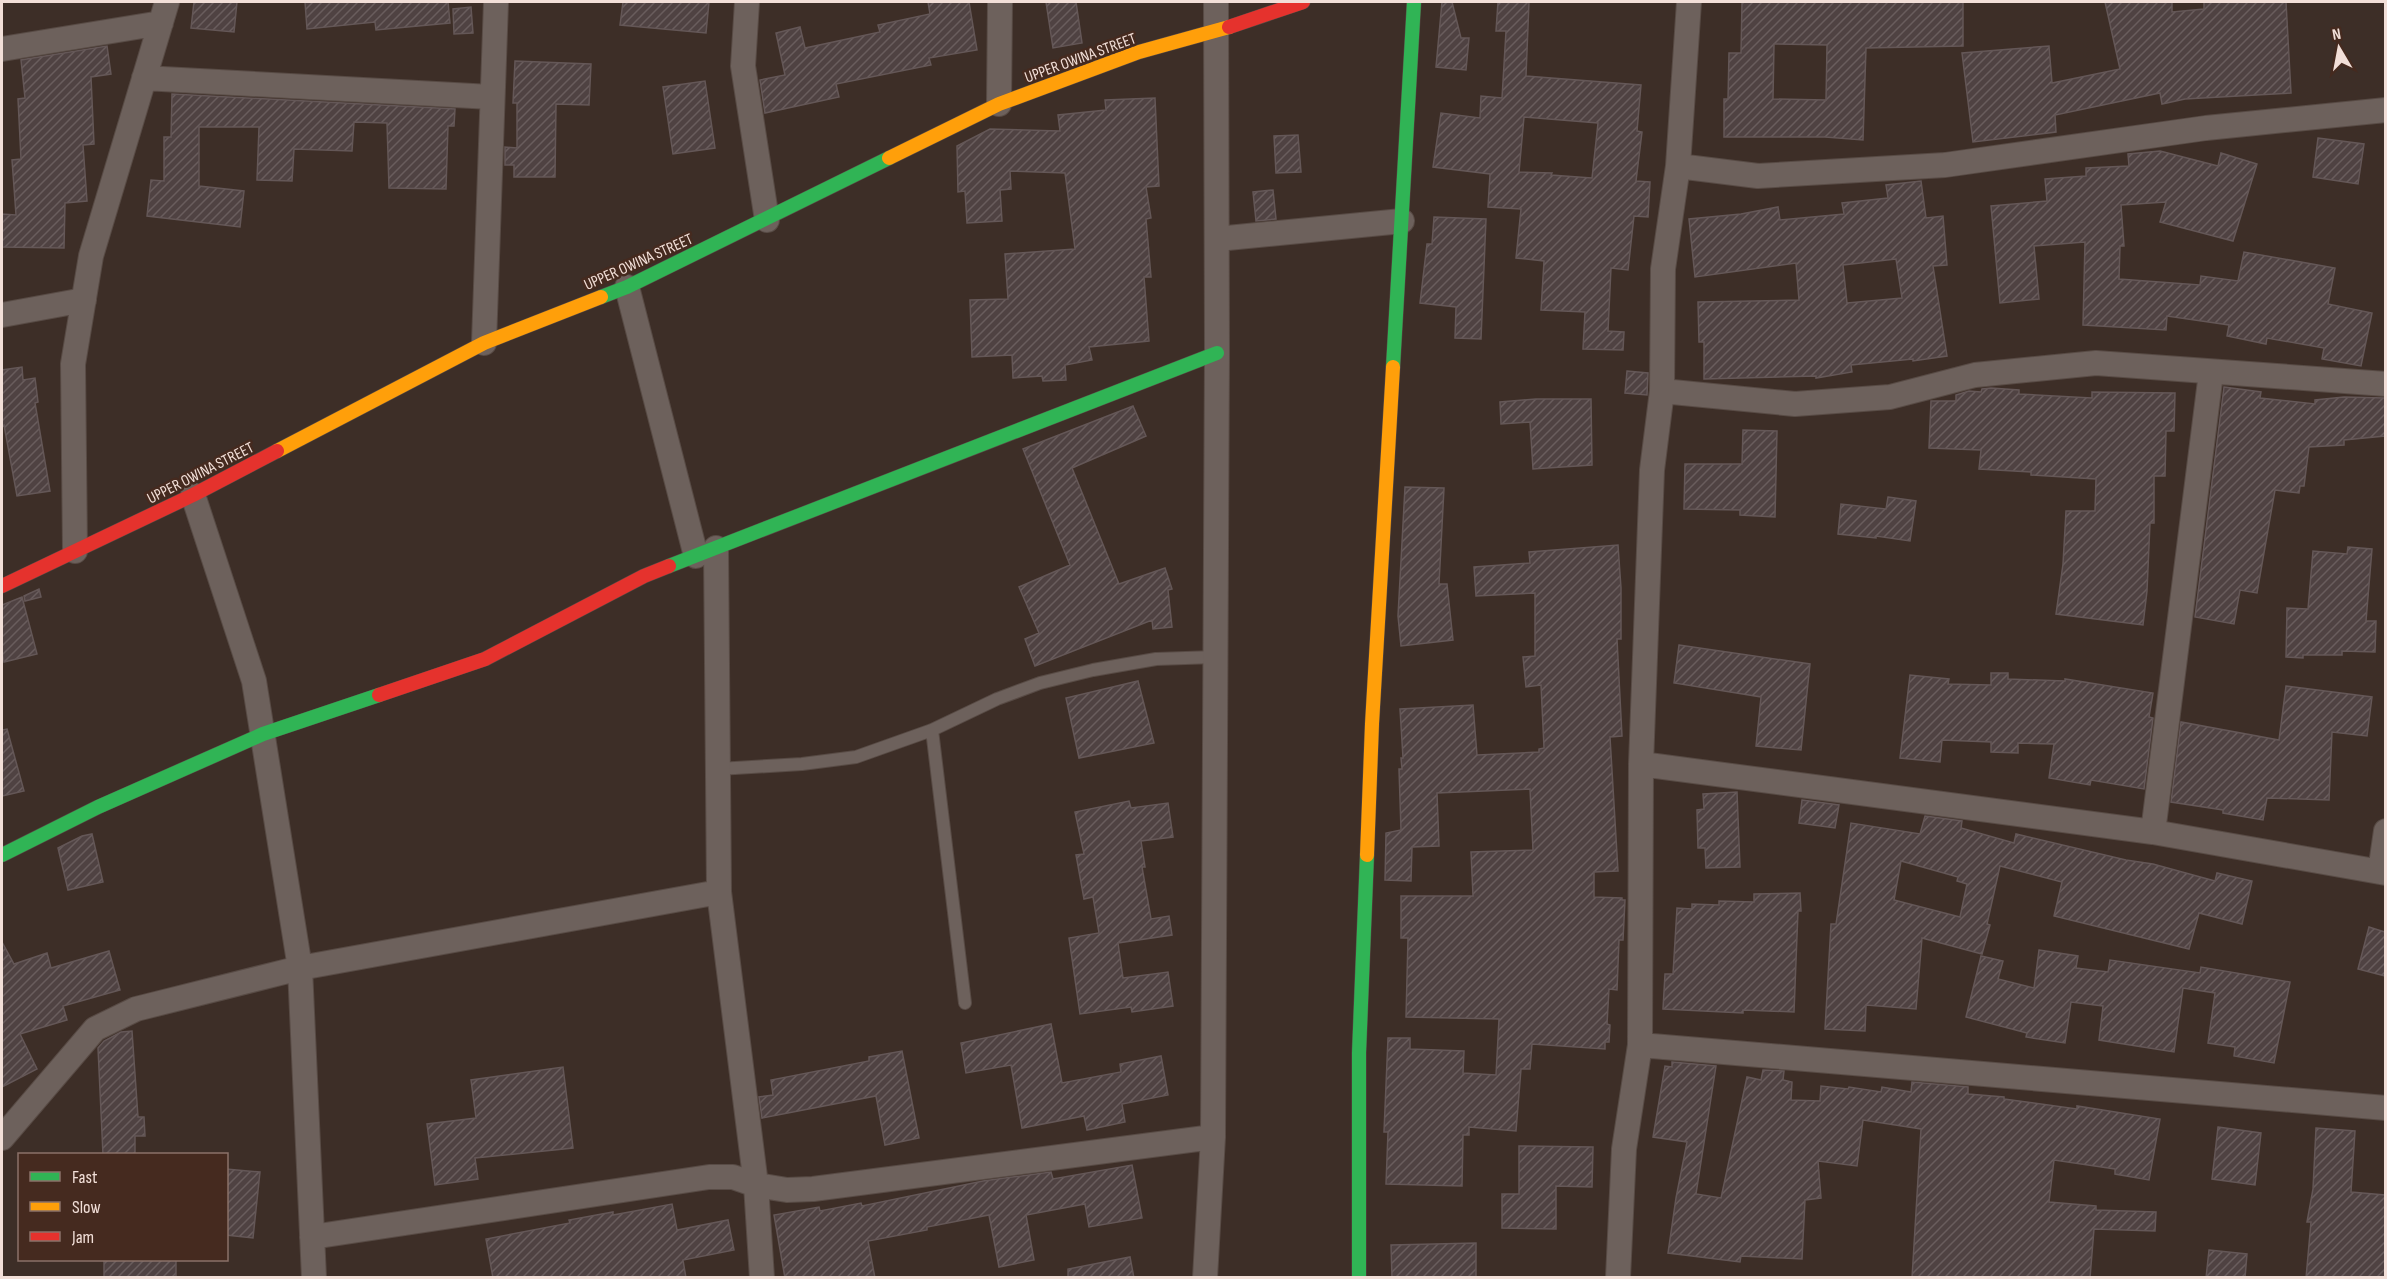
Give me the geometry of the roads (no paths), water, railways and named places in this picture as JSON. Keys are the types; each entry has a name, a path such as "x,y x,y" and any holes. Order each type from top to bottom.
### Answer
{"street":[{"path":"484,343 496,2"},
{"path":"747,2 743,66 767,219"},
{"path":"999,104 1000,2"},
{"path":"1205,1278 1213,1137 1217,353 1216,2"},
{"name":"UPPER OWINA STREET","path":"2,586 193,495 484,343 627,287 999,104 1139,52 1216,31 1303,2"},
{"path":"1359,1278 1359,1053 1372,724 1414,2"},
{"path":"1618,1278 1624,1149 1640,1045 1641,764 1652,470 1662,391 1663,269 1678,166 1689,2"},
{"path":"2,49 164,12 92,256 73,364 75,551"},
{"path":"144,78 491,97"},
{"path":"1678,166 1758,176 1945,165 2206,128 2385,110"},
{"path":"1217,239 1402,221"},
{"path":"627,287 706,552 718,769 719,892 756,1185 762,1278"},
{"path":"2,315 84,300"},
{"path":"2,855 98,807 263,734 485,659 644,576 1217,353"},
{"path":"1662,391 1795,404 1890,396 1975,375 2096,363 2385,384"},
{"path":"2153,831 2211,373"},
{"path":"193,495 254,681 300,968 314,1278"},
{"path":"1641,764 2153,831 2383,873 2385,831"},
{"path":"2,1138 95,1029 136,1009 300,968 719,892"},
{"path":"1640,1045 2385,1108"},
{"path":"312,1237 709,1177 733,1177 756,1185 787,1190 813,1189 1213,1137"}],"lane":[{"path":"718,769 802,764 856,757 932,730 997,699 1040,683 1093,670 1155,659 1215,657"},
{"path":"932,730 965,1003"}]}
